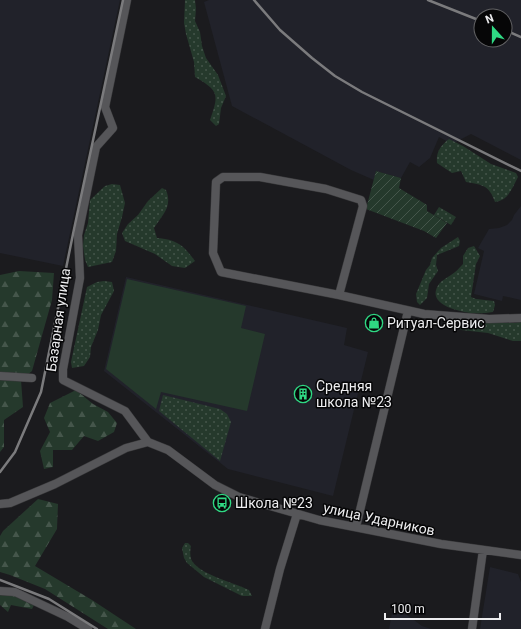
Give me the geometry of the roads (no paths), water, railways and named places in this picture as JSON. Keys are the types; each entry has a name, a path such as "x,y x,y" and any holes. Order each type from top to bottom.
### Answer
{"street":[{"name":"Базарная улица","path":"127,0 105,107 113,128 96,147 78,235 80,278 63,369 63,380 125,411 148,442"},
{"path":"339,295 363,206 361,200 326,189 260,177 223,177 216,182 213,253 221,272 339,295 424,314 489,319 521,318"},
{"path":"356,527 408,311"},
{"path":"0,376 32,378"},
{"path":"0,504 10,503 55,484 126,448 148,442"},
{"name":"улица Ударников","path":"148,442 168,450 215,485 239,497 296,514 356,527 441,544 521,555"},
{"path":"265,629 280,568 296,514"},
{"path":"472,629 483,550"},
{"path":"0,591 15,592 68,617 88,629"}],"railway":[{"path":"0,472 15,452 41,392 123,0"},
{"path":"254,0 280,30 335,76 362,92 521,171"},
{"path":"428,0 473,18"},
{"path":"513,34 521,37"},
{"path":"0,580 49,599 97,629"}],"place":[{"name":"Ритуал-Сервис","path":"374,323"},
{"name":"Средняя школа №23","path":"303,394"},
{"name":"Школа №23","path":"222,503"}]}
